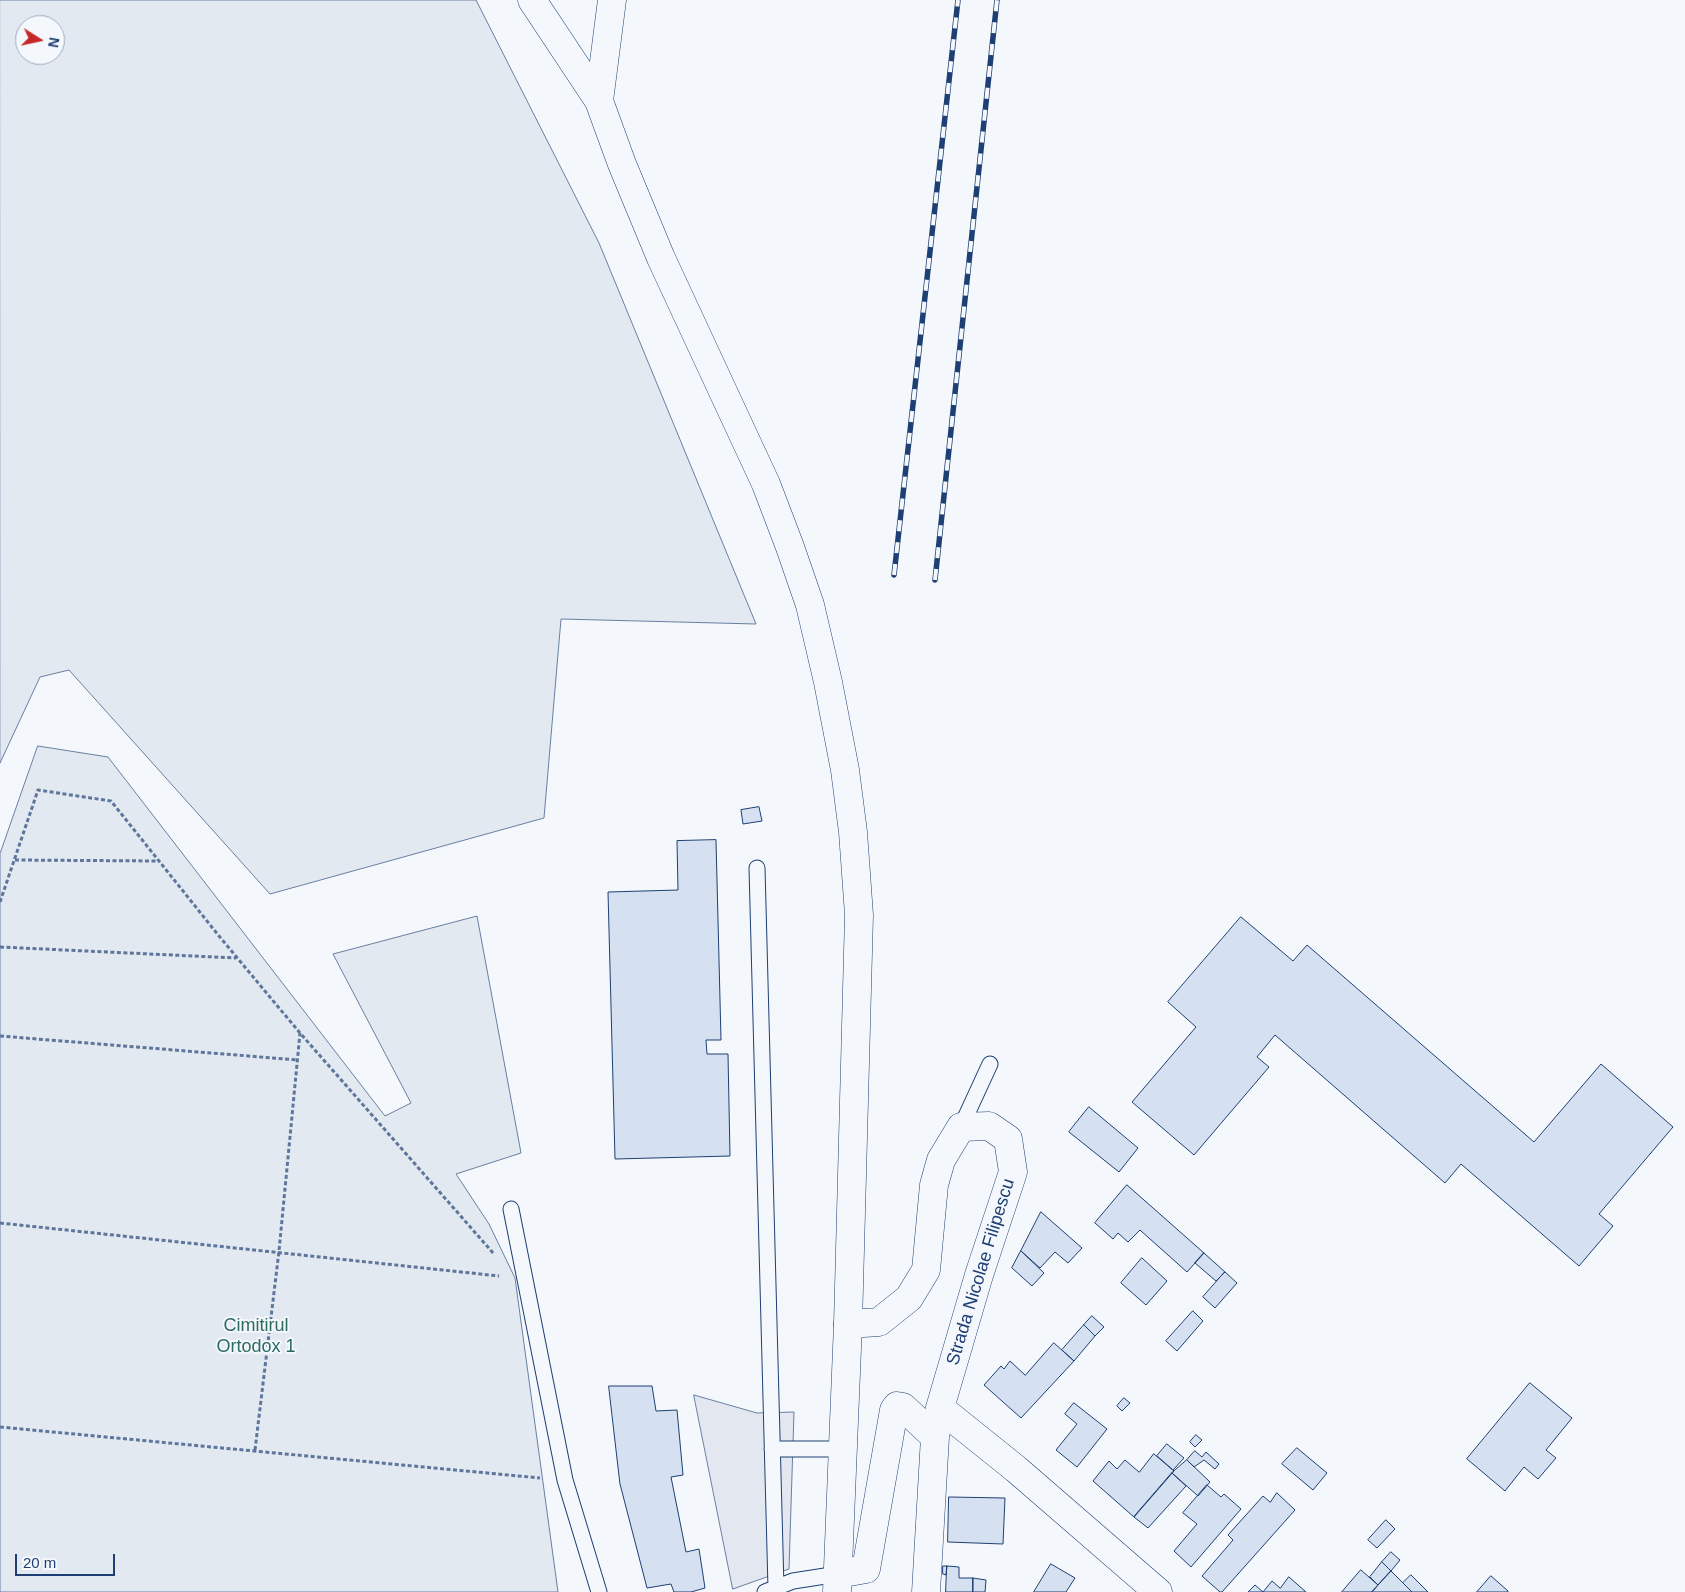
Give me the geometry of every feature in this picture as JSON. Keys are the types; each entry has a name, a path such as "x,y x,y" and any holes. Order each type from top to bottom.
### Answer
{"main road":[{"path":"532,0 599,101 622,164 661,258 766,484 810,605 828,682 845,770 854,832 859,915 848,1324 837,1583 864,1581 894,1410 897,1406 903,1407 935,1437"},
{"path":"599,101 612,0"},
{"name":"Strada Nicolae Filipescu","path":"926,1592 935,1437 940,1408 979,1275 1013,1172 1008,1139 988,1126 961,1127"},
{"path":"848,1324 879,1322 909,1298 926,1270 934,1185 941,1160 961,1127"},
{"path":"940,1408 1016,1469 1158,1592"}],"lane":[{"path":"757,868 772,1449 770,1590 793,1581 837,1583"},
{"path":"961,1127 990,1064"},
{"path":"510,1209 520,1278 565,1480 599,1592"},
{"path":"772,1449 843,1450"}],"path":[{"path":"0,902 38,790 111,802 236,958 300,1033 520,1278"},
{"path":"15,860 160,862"},
{"path":"0,947 236,958"},
{"path":"254,1450 279,1251 300,1033"},
{"path":"0,1036 298,1060"},
{"path":"0,1223 279,1251 520,1278"},
{"path":"0,1427 565,1480"}],"green space":[{"path":"0,0 476,0 599,243 756,624 561,619 544,818 270,894 69,670 40,677 0,763"},
{"name":"Cimitirul Ortodox 1","path":"38,746 108,757 385,1116 411,1103 333,954 477,916 521,1153 456,1174 489,1224 515,1278 558,1592 0,1592 0,854"}],"shaded area":[{"path":"694,1395 757,1413 794,1412 789,1569 733,1589"}],"building":[{"path":"759,807 762,821 743,824 741,810"},
{"path":"716,840 721,1040 706,1040 707,1054 728,1054 730,1156 615,1159 608,892 678,890 677,841"},
{"path":"1241,917 1293,961 1307,945 1534,1142 1601,1064 1673,1127 1599,1214 1613,1226 1579,1266 1461,1164 1445,1183 1275,1035 1257,1057 1269,1067 1194,1155 1132,1102 1196,1027 1168,1002"},
{"path":"1089,1107 1138,1148 1119,1172 1069,1132"},
{"path":"1127,1185 1204,1253 1187,1272 1140,1230 1128,1242 1118,1233 1113,1239 1095,1223"},
{"path":"1041,1212 1082,1248 1068,1263 1055,1252 1040,1268 1021,1251"},
{"path":"1021,1251 1044,1273 1032,1286 1012,1268"},
{"path":"1204,1253 1225,1272 1216,1281 1195,1263"},
{"path":"1142,1258 1167,1281 1146,1305 1121,1283"},
{"path":"1225,1272 1237,1283 1215,1308 1203,1297"},
{"path":"1193,1311 1203,1321 1177,1351 1166,1341"},
{"path":"1092,1316 1104,1327 1095,1336 1084,1325"},
{"path":"1084,1325 1095,1336 1074,1361 1062,1350"},
{"path":"1054,1343 1074,1361 1021,1418 984,1385 1001,1366 1004,1369 1010,1361 1025,1375"},
{"path":"1530,1383 1572,1418 1546,1450 1556,1458 1538,1479 1524,1467 1505,1491 1467,1459"},
{"path":"609,1386 652,1386 656,1411 677,1410 683,1475 671,1477 686,1552 699,1549 705,1588 691,1592 674,1592 671,1584 647,1588 620,1484"},
{"path":"1124,1398 1130,1403 1122,1411 1117,1406"},
{"path":"1074,1403 1107,1429 1077,1467 1056,1450 1077,1424 1065,1414"},
{"path":"1196,1435 1202,1440 1195,1447 1190,1442"},
{"path":"1167,1444 1184,1458 1173,1470 1157,1456"},
{"path":"1297,1448 1327,1473 1313,1490 1282,1464"},
{"path":"1195,1451 1202,1457 1206,1452 1219,1464 1215,1469 1204,1460 1194,1467 1187,1460"},
{"path":"1154,1454 1174,1471 1134,1517 1093,1481 1109,1461 1117,1469 1125,1460 1139,1472"},
{"path":"1187,1460 1210,1482 1198,1496 1172,1473"},
{"path":"1172,1473 1186,1486 1148,1528 1134,1517"},
{"path":"1207,1485 1221,1497 1224,1494 1241,1509 1191,1567 1174,1551 1197,1524 1183,1513"},
{"path":"1277,1493 1295,1510 1220,1592 1202,1576 1233,1540 1228,1535 1263,1496 1270,1502"},
{"path":"949,1497 1005,1498 1003,1544 948,1542"},
{"path":"1386,1520 1395,1529 1377,1548 1368,1540"},
{"path":"1391,1552 1400,1560 1391,1571 1382,1562"},
{"path":"1382,1562 1391,1571 1378,1585 1370,1577"},
{"path":"1051,1564 1075,1578 1066,1592 1034,1592"},
{"path":"943,1566 947,1566 946,1575 943,1574"},
{"path":"947,1566 959,1567 959,1578 973,1578 973,1592 946,1592"},
{"path":"1361,1570 1378,1585 1372,1592 1342,1592"},
{"path":"1391,1571 1412,1592 1372,1592"},
{"path":"1411,1575 1428,1592 1412,1592 1403,1583"},
{"path":"1491,1576 1508,1591 1508,1592 1477,1592"},
{"path":"1289,1577 1306,1592 1263,1592 1272,1581 1280,1588"},
{"path":"973,1578 986,1580 985,1592 973,1592"},
{"path":"1255,1585 1263,1592 1248,1592"}],"railway":[{"path":"894,575 958,0"},
{"path":"935,580 997,0"}]}
